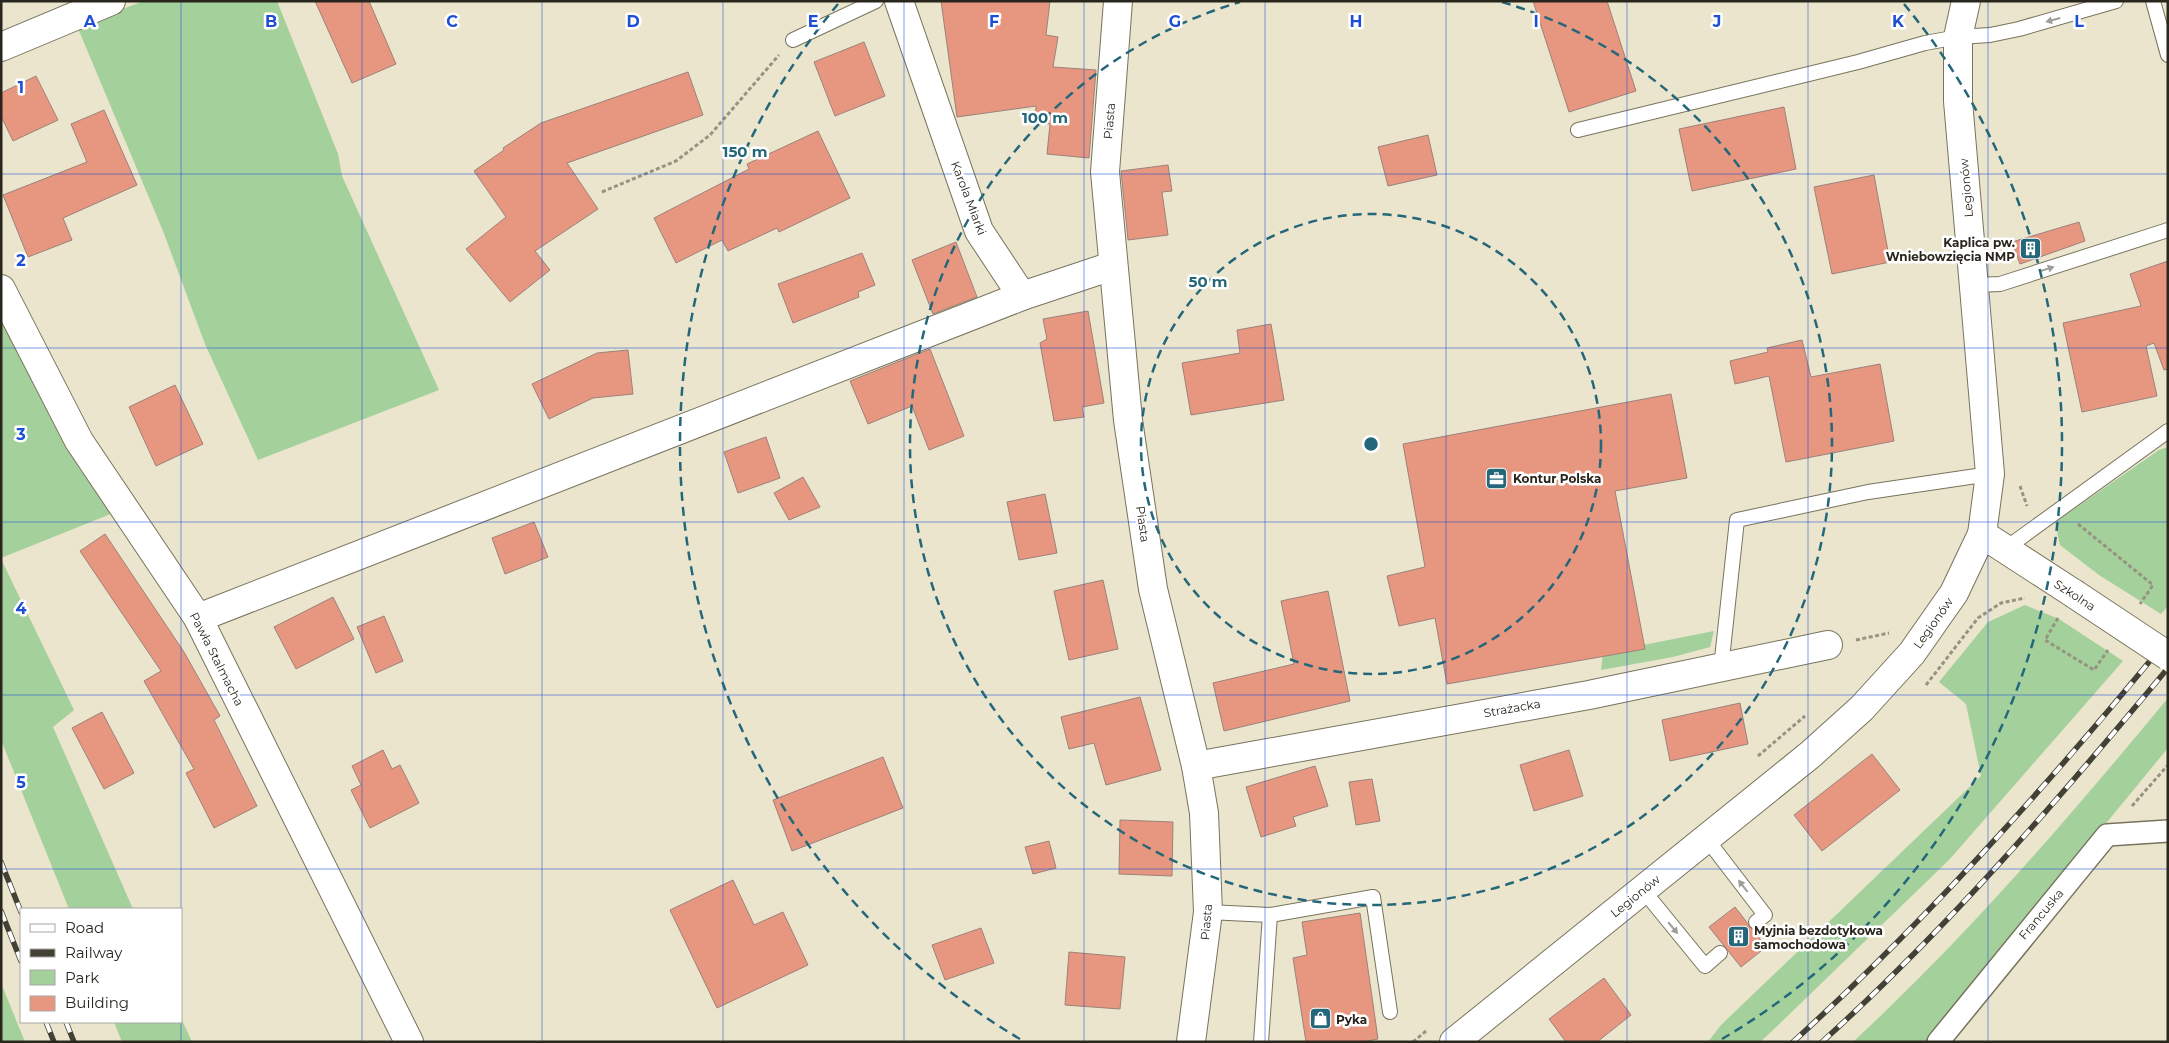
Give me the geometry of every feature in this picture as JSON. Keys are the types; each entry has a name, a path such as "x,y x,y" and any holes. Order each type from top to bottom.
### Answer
{"street":[{"path":"1,46 111,1"},
{"name":"Karola Miarki","path":"899,1 979,231 1022,296"},
{"name":"Piasta","path":"1118,1 1105,172 1112,266 1128,420 1153,589 1196,766 1204,813 1208,912 1191,1042"},
{"name":"Legionów","path":"1454,1042 1811,754 1868,701 1912,653 1954,593 1982,534 1990,474 1958,101 1958,37 1966,1"},
{"path":"198,618 1022,296 1112,266"},
{"name":"Pawła Stalmacha","path":"1,289 79,441 198,618 409,1042"},
{"name":"Szkolna","path":"1982,534 2006,549 2068,601 2168,656"},
{"name":"Strażacka","path":"1196,766 1589,695 1828,646"},
{"path":"2107,835 2168,831"},
{"name":"Francuska","path":"1938,1042 2107,835"}],"lane":[{"path":"793,40 876,1"},
{"path":"1578,130 1958,37 1990,35 2019,29 2116,1"},
{"path":"2153,1 2168,55"},
{"path":"1974,285 2000,284 2168,230"},
{"path":"2006,549 2168,431"},
{"path":"1721,668 1737,520 1868,492 1990,474"},
{"path":"1706,838 1765,914 1756,922"},
{"path":"1643,890 1705,966 1720,953"},
{"path":"1208,912 1270,915 1373,898 1390,1012"},
{"path":"1261,1042 1270,915"}],"path":[{"path":"602,192 676,161 710,135 793,40"},
{"path":"1921,690 1935,677 1978,618 2001,603 2026,597"},
{"path":"2045,640 2068,601"},
{"path":"1828,646 1893,632"},
{"path":"1750,762 1811,711"},
{"path":"2107,835 2168,765"},
{"path":"1413,1042 1428,1030"}],"green space":[{"path":"144,1 277,1 338,154 342,176 439,390 258,460 205,344 163,231 77,26"},
{"path":"1,308 113,513 1,558"},
{"path":"2168,447 2168,606 2161,614 2099,575 2060,545 2055,522 2159,450"},
{"path":"1,559 74,710 53,727 133,908 69,908 1,740"},
{"path":"2025,605 2059,619 2123,661 1949,860 1771,1032 1760,1042 1708,1042 1721,1025 1981,776 1966,704 1939,682 1988,622"},
{"path":"1714,631 1710,647 1673,657 1601,670 1603,653"},
{"path":"2168,698 2168,748 1926,1042 1853,1042 1977,918 2055,832"},
{"path":"1,983 25,1042 1,1042"},
{"path":"182,1020 192,1042 122,1042 114,1023 182,1023"}],"building":[{"path":"315,1 369,1 396,64 352,83"},
{"path":"941,1 1050,1 1046,35 1058,37 1053,67 1096,70 1089,158 1047,154 1050,124 1035,122 1036,106 957,117"},
{"path":"1533,1 1607,1 1636,91 1569,112"},
{"path":"864,42 885,96 835,116 814,62"},
{"path":"688,72 703,115 567,163 598,209 535,251 550,270 510,302 466,249 506,217 474,171 504,150 503,148 541,123"},
{"path":"36,76 58,120 13,141 1,116 1,93"},
{"path":"1784,107 1796,169 1692,191 1679,129"},
{"path":"104,110 137,185 63,218 72,240 28,257 3,195 87,162 71,124"},
{"path":"818,131 850,198 779,232 777,228 728,251 722,240 676,263 654,218 749,169 747,164"},
{"path":"1428,135 1437,175 1388,186 1378,147"},
{"path":"1168,165 1172,191 1162,192 1168,235 1128,240 1121,171"},
{"path":"1874,175 1890,262 1832,274 1814,187"},
{"path":"2079,222 2085,241 2020,264 2012,242"},
{"path":"956,242 977,297 933,314 912,260"},
{"path":"862,253 875,285 858,292 859,297 793,323 778,284"},
{"path":"2168,261 2168,369 2164,370 2154,343 2146,346 2157,396 2082,412 2063,323 2141,306 2130,274"},
{"path":"1088,311 1104,403 1082,407 1084,417 1054,421 1040,343 1047,339 1043,319"},
{"path":"1271,324 1284,400 1191,415 1182,363 1240,353 1237,330"},
{"path":"1802,340 1811,377 1880,364 1894,441 1786,462 1769,376 1735,384 1730,361 1768,352 1767,348"},
{"path":"930,349 964,436 929,450 912,406 868,424 850,381"},
{"path":"628,350 633,394 593,398 549,419 532,384 597,353"},
{"path":"175,385 203,444 156,466 129,407"},
{"path":"1671,394 1687,478 1615,491 1645,649 1447,684 1435,618 1399,626 1387,576 1425,567 1403,444"},
{"path":"766,437 780,478 738,493 724,452"},
{"path":"803,477 820,507 789,520 774,493"},
{"path":"1045,494 1057,553 1019,560 1007,502"},
{"path":"534,522 548,557 505,574 492,538"},
{"path":"105,534 184,652 220,716 214,720 257,806 214,828 186,773 194,769 144,681 161,671 80,551"},
{"path":"1103,580 1118,649 1069,660 1054,591"},
{"path":"1328,591 1350,701 1224,731 1213,683 1294,664 1281,601"},
{"path":"333,597 354,639 296,669 274,627"},
{"path":"384,616 403,661 376,673 357,627"},
{"path":"1140,697 1161,770 1106,785 1094,743 1069,749 1061,717"},
{"path":"1740,703 1748,744 1670,761 1662,720"},
{"path":"102,712 134,773 104,789 72,728"},
{"path":"383,750 392,769 400,765 419,803 370,828 351,790 361,785 352,766"},
{"path":"1569,750 1583,796 1534,811 1520,765"},
{"path":"1872,754 1900,790 1822,851 1794,815"},
{"path":"883,757 903,808 792,851 773,800"},
{"path":"1315,766 1328,806 1293,817 1296,826 1261,837 1246,787"},
{"path":"1372,779 1380,821 1356,825 1349,782"},
{"path":"1120,820 1173,822 1172,876 1119,874"},
{"path":"1049,841 1056,868 1033,874 1025,847"},
{"path":"733,880 754,925 783,912 808,965 717,1008 670,910"},
{"name":"Myjnia bezdotykowa samochodowa","path":"1735,907 1766,947 1741,967 1709,927"},
{"path":"1360,913 1378,1039 1362,1042 1306,1042 1293,958 1307,955 1302,922"},
{"path":"981,928 994,963 945,980 932,945"},
{"path":"1069,952 1125,957 1120,1009 1065,1005"},
{"path":"1604,978 1631,1015 1597,1042 1566,1042 1549,1019"}],"railway":[{"path":"1793,1042 1893,947 1988,847 2080,744 2168,639"},
{"path":"1822,1042 1869,999 1958,908 2044,814 2168,668"},
{"path":"1,862 20,910"},
{"path":"1,911 20,958"},
{"path":"46,1023 54,1042"},
{"path":"66,1023 74,1042"}],"place":[{"name":"Kaplica pw. Wniebowzięcia NMP","path":"2031,249"},
{"name":"Kontur Polska","path":"1497,478"},
{"name":"Myjnia bezdotykowa samochodowa","path":"1738,937"},
{"name":"Pyka","path":"1320,1019"}]}
